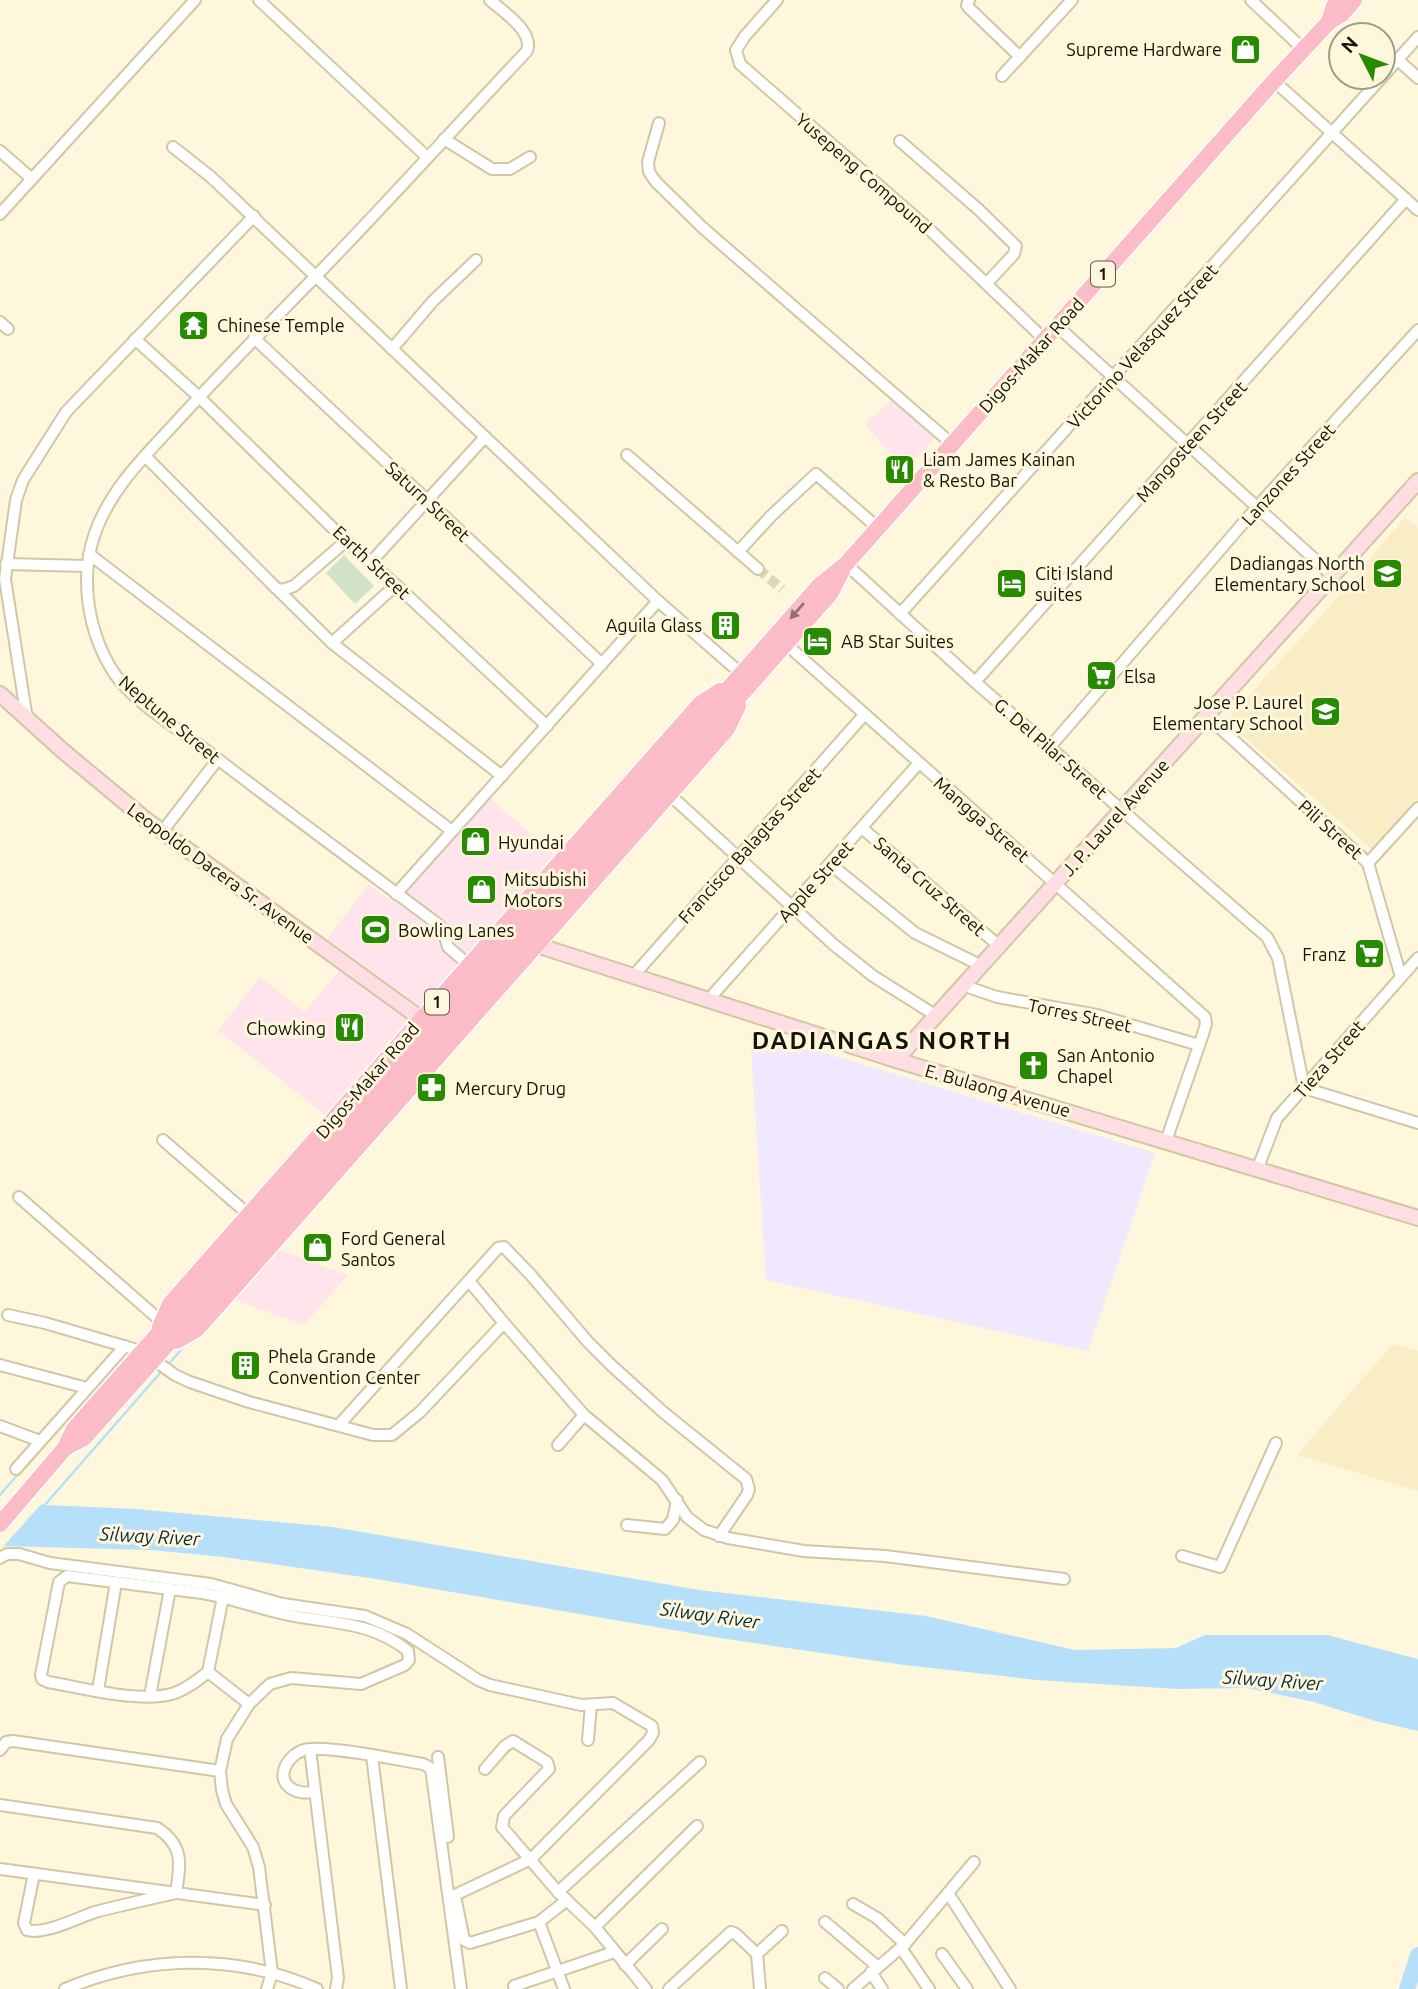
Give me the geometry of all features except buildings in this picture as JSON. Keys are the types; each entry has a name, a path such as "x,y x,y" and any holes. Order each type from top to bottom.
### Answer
{"main road":[{"name":"Digos-Makar Road","path":"1329,21 1339,0"},
{"name":"Digos-Makar Road","path":"1331,21 1342,14 1354,0"},
{"name":"Digos-Makar Road","path":"0,1524 65,1448 74,1429 155,1349 744,681 819,586 846,564 1327,24"},
{"name":"J. P. Laurel Avenue","path":"896,1060 1332,575 1415,490"},
{"name":"Digos-Makar Road","path":"155,1349 170,1304 699,704 744,681 786,644 830,594 846,564"},
{"name":"Digos-Makar Road","path":"155,1349 197,1329 452,1041 727,729 744,681"},
{"name":"Leopoldo Dacera Sr. Avenue","path":"0,694 162,832 452,1041"},
{"name":"E. Bulaong Avenue","path":"499,932 896,1060 1418,1218"}],"street":[{"path":"0,215 195,0"},
{"path":"259,0 428,157"},
{"name":"Neptune Street","path":"469,965 448,947 439,925 135,695 116,675 100,647 87,591 87,566 106,509 145,456 428,157 528,47 526,35 490,0"},
{"name":"Yusepeng Compound","path":"777,0 736,50 740,64 931,231 1045,340"},
{"path":"969,0 969,8 1020,57"},
{"path":"1002,76 1072,0"},
{"path":"1251,0 1303,49"},
{"name":"Victorino Velasquez Street","path":"1398,60 1418,37"},
{"path":"1398,60 1418,78"},
{"path":"1274,81 1418,210"},
{"name":"Victorino Velasquez Street","path":"900,614 1368,91"},
{"path":"659,123 648,162 649,172 656,182 703,228 952,444"},
{"path":"444,139 492,169 510,169 530,157"},
{"path":"900,141 1016,246 1014,254 987,283"},
{"path":"173,147 200,167 254,216 744,681"},
{"path":"0,151 32,179"},
{"name":"Mangosteen Street","path":"975,682 1406,199"},
{"path":"27,719 8,610 6,564 16,500 23,480 66,412 254,216"},
{"path":"392,349 433,301 476,260"},
{"path":"1057,326 1332,575"},
{"name":"Lanzones Street","path":"1050,747 1257,508 1418,330"},
{"name":"Saturn Street","path":"254,338 602,664"},
{"name":"Earth Street","path":"135,339 199,397 346,541 547,726"},
{"path":"371,562 485,437"},
{"path":"145,456 332,643 502,776"},
{"path":"627,456 758,569"},
{"path":"738,552 771,516 817,474 878,528"},
{"path":"276,588 288,589 346,541"},
{"path":"89,554 452,831"},
{"path":"6,564 87,566"},
{"name":"G. Del Pilar Street","path":"846,564 975,682 1271,942 1278,958 1304,1088"},
{"path":"332,643 396,585"},
{"path":"396,894 658,601"},
{"name":"Mangga Street","path":"786,644 1205,1017 1206,1024 1166,1141"},
{"name":"Francisco Balagtas Street","path":"634,975 864,715"},
{"name":"Pili Street","path":"1206,716 1368,863 1401,977"},
{"path":"162,832 218,759"},
{"name":"Apple Street","path":"709,999 919,764"},
{"path":"669,794 832,944 873,976 935,1015"},
{"path":"1368,863 1418,808"},
{"name":"Santa Cruz Street","path":"862,828 998,945"},
{"path":"830,864 915,933 980,965"},
{"name":"Tieza Street","path":"1257,1170 1277,1118 1418,958"},
{"name":"Torres Street","path":"962,985 997,997 1097,1015 1199,1045"},
{"path":"1304,1088 1416,1119"},
{"path":"163,1140 249,1215"},
{"path":"19,1197 162,1322"},
{"path":"339,1425 498,1248 508,1248 611,1366 749,1484 747,1495 719,1536"},
{"path":"469,1281 583,1415 662,1480 694,1524 719,1536 804,1551 885,1556 1064,1579"},
{"path":"8,1315 125,1346 155,1349 175,1375 190,1382 249,1402 373,1435 392,1435 399,1432 504,1323"},
{"path":"16,1469 125,1346"},
{"path":"0,1365 87,1388"},
{"path":"558,1444 583,1415"},
{"path":"0,1426 40,1441"},
{"path":"1182,1556 1220,1567 1276,1443"},
{"path":"627,1525 665,1529 674,1520 677,1500"},
{"path":"0,1558 7,1554 19,1554 50,1563 211,1584 283,1604 365,1616 407,1634 490,1685 591,1705 613,1703 649,1723 653,1733 531,1859 455,1895"},
{"path":"223,1597 208,1672 178,1692 150,1696 98,1690 48,1682 43,1679 41,1673 60,1580 69,1575 223,1597 282,1614 363,1627 401,1646 409,1653 409,1660 405,1665 367,1682 353,1684 308,1679 280,1680 259,1692 248,1704 228,1739 220,1771 226,1804 256,1857 265,1905 272,1973 267,1989"},
{"path":"98,1690 116,1581"},
{"path":"150,1696 170,1589"},
{"path":"208,1672 248,1704"},
{"path":"588,1740 591,1705"},
{"path":"0,1750 6,1742 13,1741 220,1771"},
{"path":"485,1769 505,1746 513,1741 549,1764 547,1772 501,1820 503,1831 562,1896 595,1927 646,1989"},
{"path":"310,1749 338,1979 336,1989"},
{"path":"315,1792 296,1791 286,1785 284,1780 284,1766 287,1761 297,1753 310,1749 423,1764 431,1768 461,1989"},
{"path":"372,1756 401,1989"},
{"path":"438,1757 455,1895 463,1936 470,1944 539,1922 562,1896 700,1762"},
{"path":"0,1805 157,1828 170,1840 180,1857 176,1893"},
{"path":"595,1927 697,1826"},
{"path":"853,1989 903,1946 974,1862"},
{"path":"0,1870 265,1905"},
{"path":"34,1874 24,1923 27,1930 43,1930 176,1893"},
{"path":"126,1905 129,1887"},
{"path":"948,1893 1010,1989"},
{"path":"853,1904 877,1918 903,1946 929,1989"},
{"path":"539,1922 564,1989"},
{"path":"825,1922 874,1969 882,1989"},
{"path":"625,1965 663,1929"},
{"path":"757,1954 782,1931"},
{"path":"670,1989 731,1932 757,1954 760,1989"},
{"path":"514,1986 614,1952"},
{"path":"942,1954 967,1989"},
{"path":"65,1989 117,1971 169,1963 222,1964 272,1973 317,1989"},
{"path":"825,1978 838,1989"}],"shaded area":[{"path":"897,395 938,434 905,470 865,424"},
{"path":"1405,517 1418,528 1418,803 1375,852 1226,721"},
{"path":"488,796 556,856 421,1007 327,939 369,884 393,902"},
{"path":"341,968 412,1020 328,1117 218,1030 260,977 305,1012"},
{"path":"750,1030 1155,1153 1088,1351 766,1280"},
{"path":"278,1249 348,1275 304,1325 234,1300"},
{"path":"1393,1344 1418,1351 1418,1491 1297,1455"}],"green space":[{"path":"344,555 374,586 355,604 326,573"}],"water":[{"name":"Silway River","path":"0,1503 136,1509 333,1527 699,1590 926,1616 1075,1650 1176,1648 1205,1635 1327,1635 1418,1659 1418,1731 1314,1702 1247,1688 1177,1689 1037,1680 904,1665 720,1638 376,1579 224,1557 151,1550 0,1546"}],"pier":[{"path":"0,1499 43,1502 1,1549 0,1549"}],"waterway":[{"path":"168,1365 187,1343"},
{"path":"43,1507 161,1372"},
{"path":"0,1495 19,1473"},
{"path":"1407,1989 1418,1955"}],"tunnel":[{"path":"758,569 782,589"}],"place":[{"name":"Supreme Hardware","path":"1245,49"},
{"name":"Chinese Temple","path":"194,325"},
{"name":"Liam James Kainan & Resto Bar","path":"900,469"},
{"name":"Dadiangas North Elementary School","path":"1388,573"},
{"name":"Citi Island suites","path":"1012,583"},
{"name":"Aguila Glass","path":"725,625"},
{"name":"AB Star Suites","path":"818,641"},
{"name":"Elsa","path":"1101,676"},
{"name":"Jose P. Laurel Elementary School","path":"1326,712"},
{"name":"Hyundai","path":"475,842"},
{"name":"Mitsubishi Motors","path":"481,889"},
{"name":"Bowling Lanes","path":"375,930"},
{"name":"Franz","path":"1369,954"},
{"name":"Chowking","path":"349,1028"},
{"name":"San Antonio Chapel","path":"1034,1065"},
{"name":"Mercury Drug","path":"432,1088"},
{"name":"Ford General Santos","path":"318,1248"},
{"name":"Phela Grande Convention Center","path":"245,1366"}],"district":[{"name":"DADIANGAS NORTH","path":"882,1040"}]}
